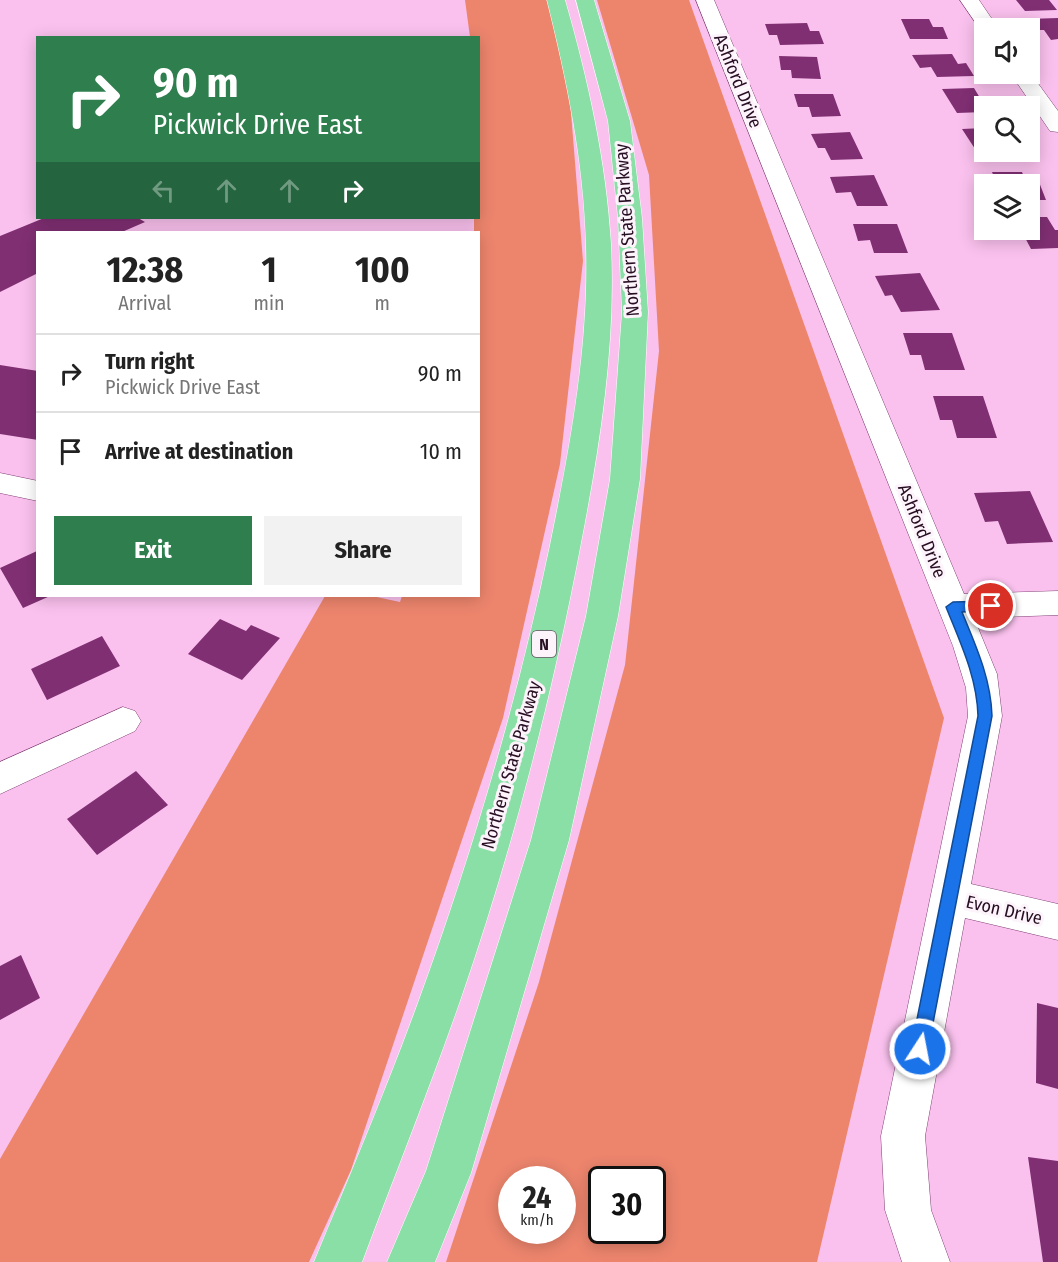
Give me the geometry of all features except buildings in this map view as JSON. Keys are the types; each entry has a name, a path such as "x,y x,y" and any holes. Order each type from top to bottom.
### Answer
{"highway":[{"name":"Northern State Parkway","path":"338,1262 402,1098 468,915 528,714 561,567 583,454 592,382 597,299 596,208 576,74 556,0"},
{"name":"Northern State Parkway","path":"411,1262 448,1173 550,840 602,616 625,479 635,312 630,218 619,121 585,0"}],"street":[{"name":"Ashford Drive","path":"705,0 978,668 986,705 903,1136 908,1210 926,1262"},
{"path":"969,0 982,18"},
{"path":"1028,84 1058,126"},
{"path":"0,483 36,491"},
{"path":"953,607 1058,603"},
{"path":"0,779 123,721"},
{"name":"Evon Drive","path":"949,897 1058,922"}],"shaded area":[{"path":"465,0 548,0 569,88 583,261 560,464 503,718 351,1170 309,1262 0,1262 0,1159 324,597 377,597 400,602 402,597 480,597 480,231 474,231 474,219 480,219 480,36 470,36"},
{"path":"597,0 689,0 944,718 817,1262 446,1262 539,982 625,665 659,351 649,175"}],"route":[{"path":"920,1049 986,705 978,668 953,607 991,606"}]}
